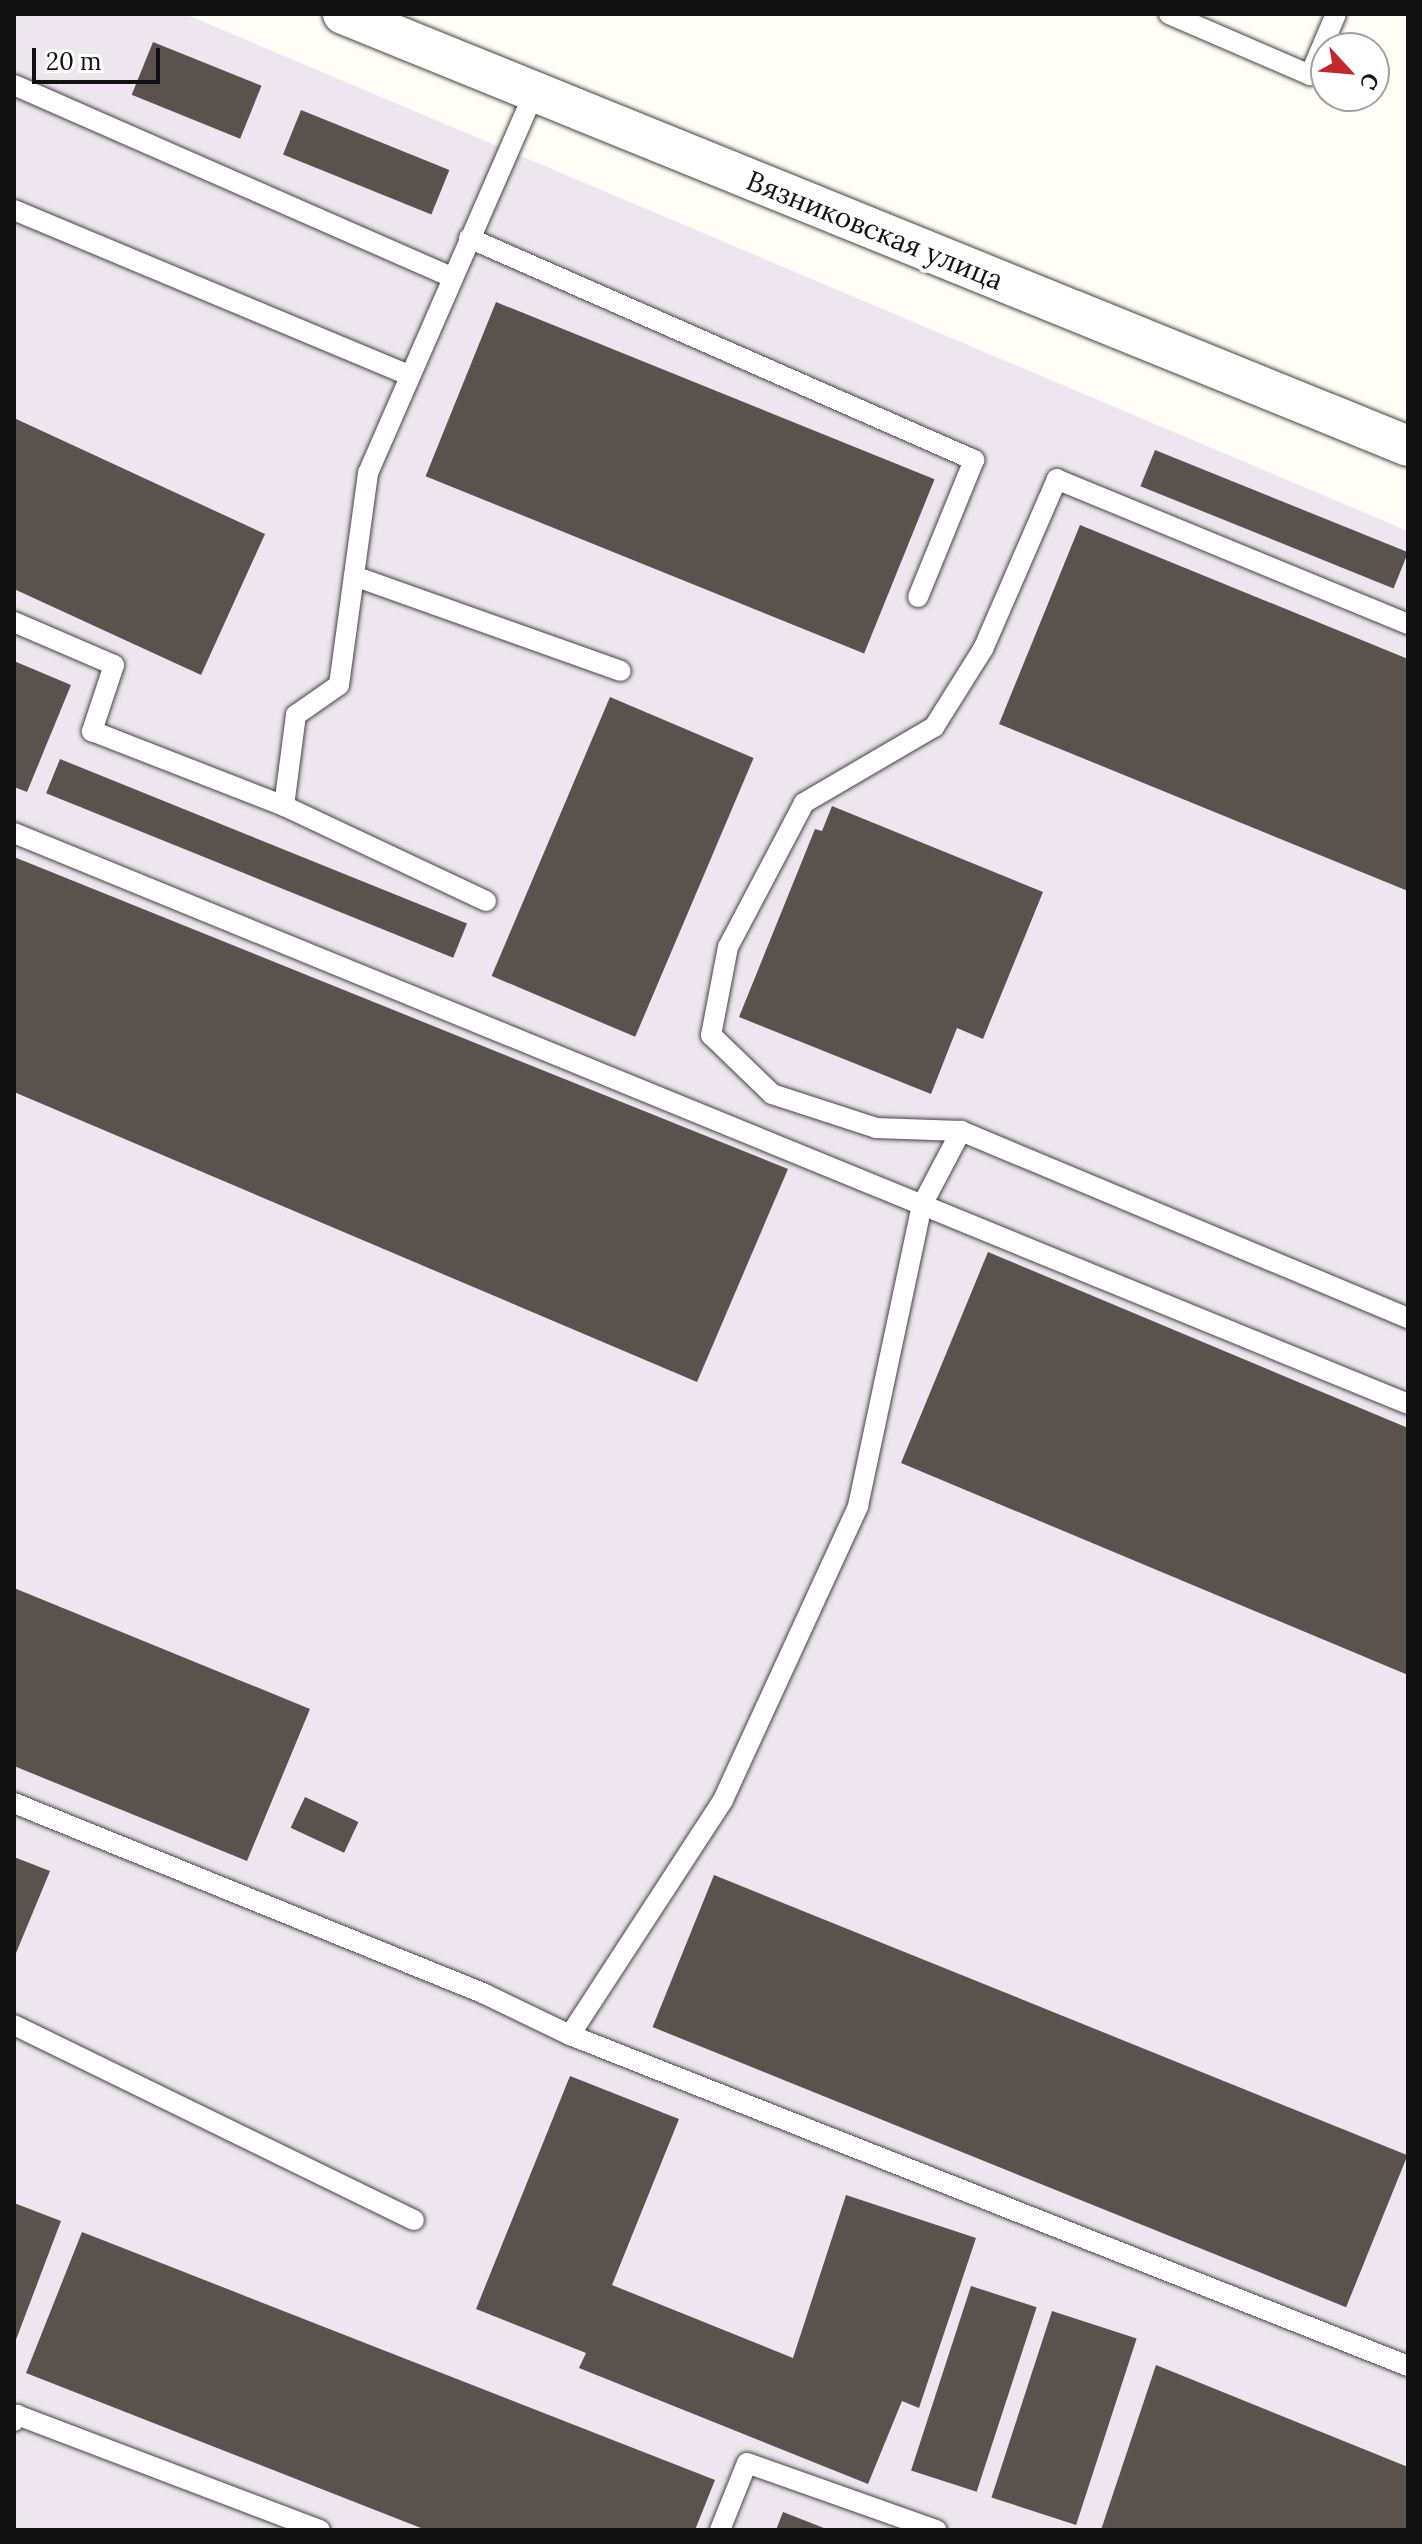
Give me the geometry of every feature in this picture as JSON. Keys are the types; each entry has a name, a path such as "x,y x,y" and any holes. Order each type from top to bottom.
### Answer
{"street":[{"name":"Вязниковская улица","path":"343,14 1408,446"}],"lane":[{"path":"1169,14 1310,75 1336,14"},
{"path":"14,85 452,277"},
{"path":"284,806 296,715 339,685 368,473 534,93"},
{"path":"14,210 410,376"},
{"path":"469,238 974,460 918,597"},
{"path":"1408,624 1057,479 983,649 934,727 804,803 728,947 711,1035 772,1094 876,1128 961,1131 1408,1318"},
{"path":"354,576 621,671"},
{"path":"14,622 114,665 92,731 284,806 486,901"},
{"path":"14,833 1408,1404"},
{"path":"570,2035 723,1800 858,1506 922,1205 961,1131"},
{"path":"14,1803 485,1994 570,2035 1408,2366"},
{"path":"14,2025 414,2220"},
{"path":"14,2421 17,2415 320,2530"},
{"path":"720,2530 747,2463 936,2530"}],"shaded area":[{"path":"14,14 185,14 1408,531 1408,2530 14,2530"}],"building":[{"path":"153,42 261,86 240,139 132,95"},
{"path":"301,110 449,170 431,214 283,155"},
{"path":"496,302 935,479 864,653 426,476"},
{"path":"14,418 265,534 201,675 14,589"},
{"path":"1155,450 1408,552 1394,588 1140,486"},
{"path":"1080,525 1408,659 1408,891 999,724"},
{"path":"14,661 71,685 27,792 14,787"},
{"path":"610,697 754,758 635,1037 492,976"},
{"path":"60,759 467,923 453,958 46,793"},
{"path":"832,806 1043,892 983,1039 957,1028 931,1094 739,1017 815,829 822,831"},
{"path":"14,857 788,1169 697,1382 14,1092"},
{"path":"988,1252 1408,1428 1408,1675 901,1463"},
{"path":"14,1588 310,1709 247,1861 14,1766"},
{"path":"305,1797 358,1822 344,1853 291,1828"},
{"path":"14,1857 50,1871 14,1958"},
{"path":"714,1875 1408,2155 1346,2307 653,2027"},
{"path":"570,2076 679,2119 612,2285 793,2358 846,2195 976,2238 919,2408 902,2401 868,2484 579,2368 586,2353 476,2309"},
{"path":"14,2203 61,2221 14,2345"},
{"path":"82,2232 715,2480 695,2530 426,2530 26,2373"},
{"path":"971,2286 1037,2307 977,2492 911,2471"},
{"path":"1052,2311 1137,2339 1076,2525 991,2497"},
{"path":"1156,2365 1408,2467 1408,2530 1101,2530"},
{"path":"783,2512 829,2530 776,2530"}]}
